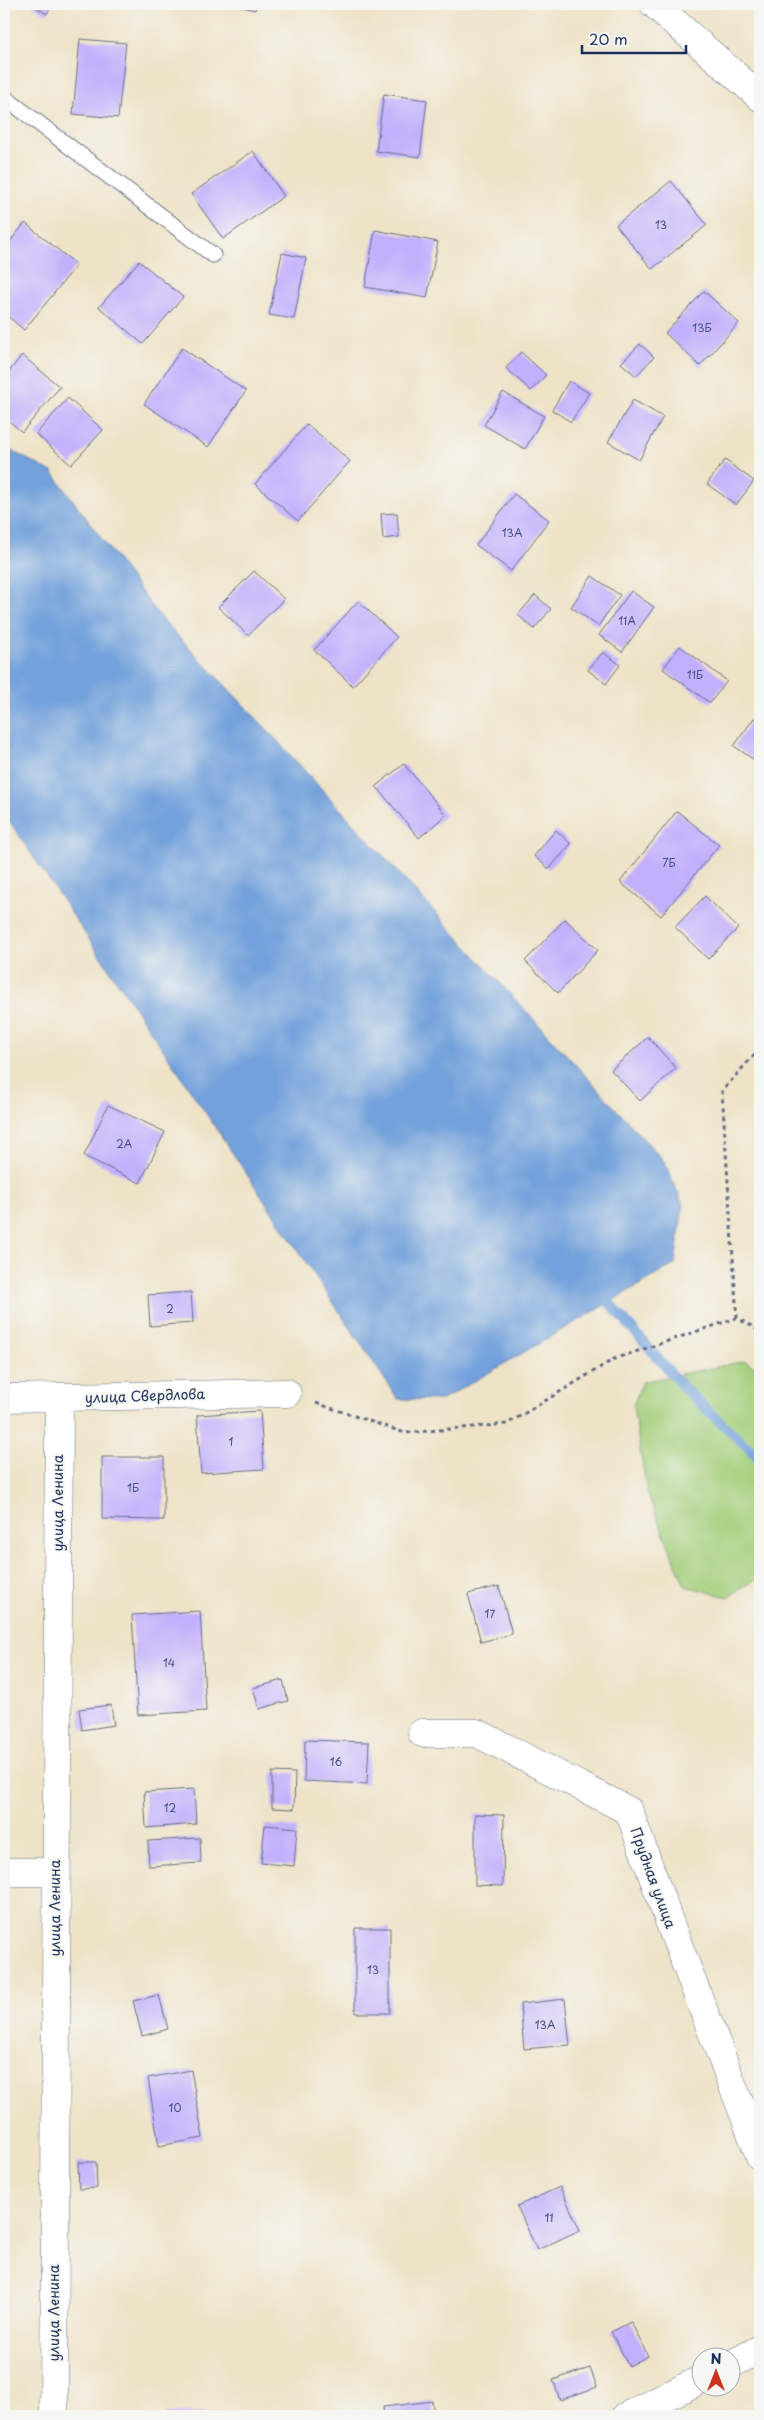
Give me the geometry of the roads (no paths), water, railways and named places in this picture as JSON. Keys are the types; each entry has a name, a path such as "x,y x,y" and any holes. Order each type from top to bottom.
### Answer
{"street":[{"path":"654,4 760,97"},
{"name":"улица Свердлова","path":"4,1398 58,1399 287,1392"},
{"name":"улица Ленина","path":"54,2416 58,1399"},
{"name":"Прудная улица","path":"422,1733 477,1733 629,1811 672,1929 760,2156"},
{"path":"4,1872 55,1872"},
{"path":"742,2359 760,2349"},
{"path":"626,2416 692,2383"}],"lane":[{"path":"4,98 213,255"}],"water":[{"path":"4,447 52,472 160,617 259,721 664,1161 683,1205 675,1264 442,1400 398,1399 4,813"}],"waterway":[{"path":"600,1292 684,1388 760,1459"}]}
